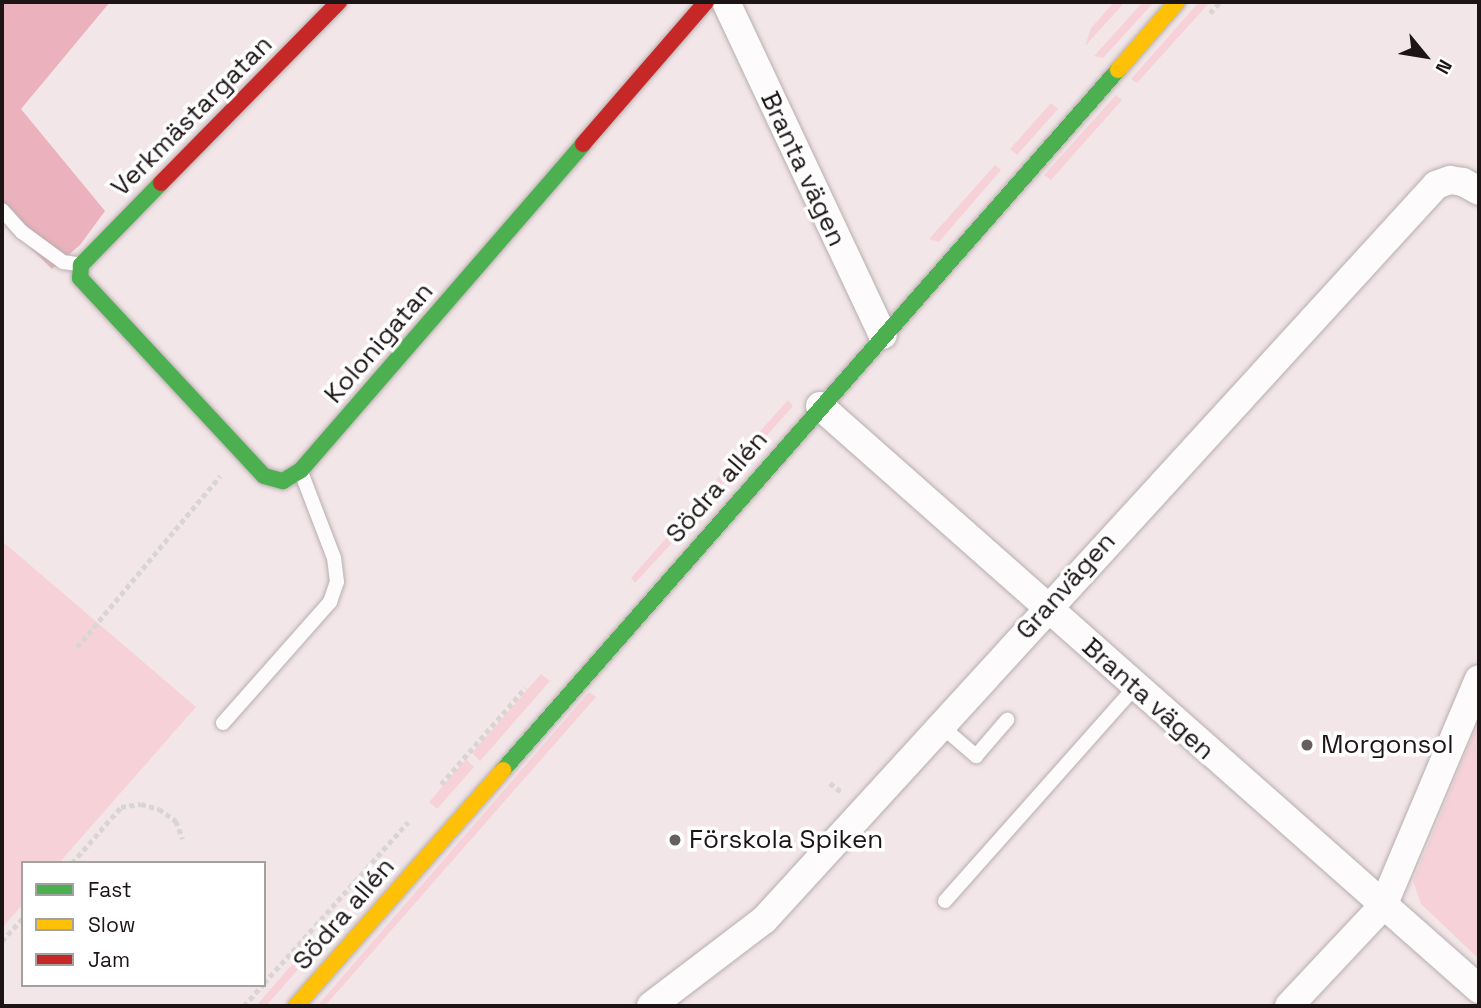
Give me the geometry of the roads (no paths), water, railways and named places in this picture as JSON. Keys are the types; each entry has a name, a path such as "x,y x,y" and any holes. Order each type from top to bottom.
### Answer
{"street":[{"name":"Verkmästargatan","path":"81,265 339,2"},
{"name":"Kolonigatan","path":"301,470 706,2"},
{"name":"Branta vägen","path":"726,2 883,335"},
{"name":"Södra allén","path":"296,1006 1177,2"},
{"name":"Granvägen","path":"650,1006 764,920 1046,607 1436,185 1450,180 1463,181 1479,191"},
{"path":"81,265 80,278 264,476 283,481 301,470"},
{"name":"Branta vägen","path":"820,406 1479,989"},
{"path":"1289,1006 1383,906 1479,679"}],"lane":[{"path":"2,210 22,232 63,262 81,265"},
{"path":"223,723 330,602 337,582 334,558 301,470"},
{"path":"944,901 1135,687"},
{"path":"940,725 976,756 1007,720"}],"place":[{"name":"Morgonsol","path":"1307,745"},
{"name":"Förskola Spiken","path":"675,840"}]}
